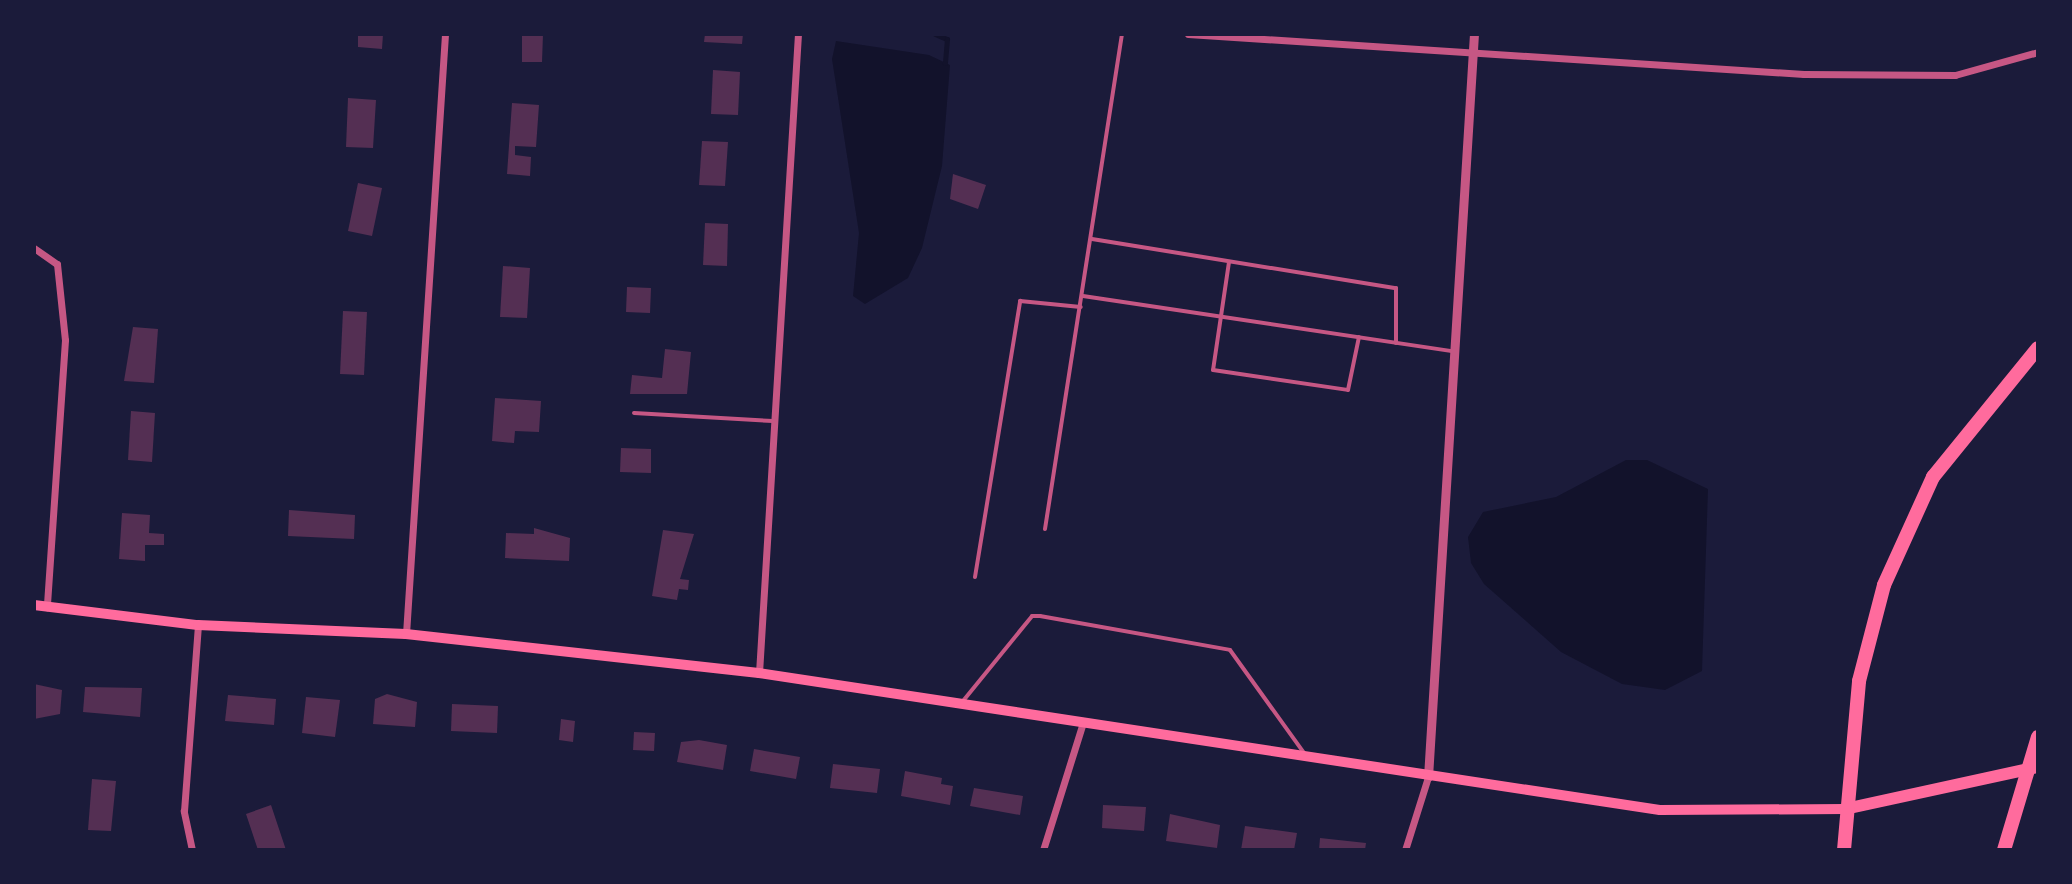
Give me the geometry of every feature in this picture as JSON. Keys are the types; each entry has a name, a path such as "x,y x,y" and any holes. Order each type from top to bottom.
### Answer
{"highway":[{"path":"1844,850 1845,809 1859,681 1884,585 1933,477 2038,348"},
{"path":"2004,850 2038,737"}],"main road":[{"path":"34,605 198,625 406,634 759,673 963,701 1428,777 1660,810 1845,809 2038,767"}],"street":[{"path":"406,634 445,34"},
{"path":"759,673 798,34"},
{"path":"1188,34 1473,56 1955,75 2038,52"},
{"path":"1405,850 1428,777 1474,34"},
{"path":"34,248 57,264 65,340 47,607"},
{"path":"192,850 184,811 198,625"},
{"path":"1043,850 1083,722"}],"lane":[{"path":"1045,529 1122,34"},
{"path":"1092,239 1396,288 1396,343"},
{"path":"1229,261 1213,370 1348,390 1359,337"},
{"path":"1083,296 1455,351"},
{"path":"975,577 1020,301 1081,307"},
{"path":"634,413 776,421"},
{"path":"963,701 1032,616 1040,616 1230,650 1307,758"}],"shaded area":[{"path":"836,41 929,55 950,65 942,166 922,248 908,278 865,304 853,296 859,233 832,59"},
{"path":"1626,460 1647,460 1708,489 1702,671 1665,690 1622,684 1561,652 1484,584 1471,563 1468,537 1483,512 1556,497"}],"building":[{"path":"358,34 383,34 382,49 358,47"},
{"path":"522,34 543,34 542,62 522,62"},
{"path":"705,34 743,34 742,44 704,42"},
{"path":"713,70 740,72 738,115 711,114"},
{"path":"348,98 376,100 373,148 346,147"},
{"path":"512,103 539,105 536,147 515,146 515,155 531,157 530,176 507,174"},
{"path":"702,141 728,142 725,186 699,185"},
{"path":"953,174 986,185 978,209 950,199"},
{"path":"358,183 382,188 372,236 348,231"},
{"path":"705,223 728,224 727,266 703,265"},
{"path":"503,266 530,268 527,318 500,317"},
{"path":"627,287 651,288 650,313 626,312"},
{"path":"343,311 367,312 364,375 340,374"},
{"path":"133,327 158,329 154,383 124,381"},
{"path":"665,349 691,352 687,394 630,394 632,375 662,378"},
{"path":"495,398 541,401 539,432 515,431 514,443 492,441"},
{"path":"131,411 155,413 152,462 128,460"},
{"path":"621,448 651,449 651,473 620,472"},
{"path":"289,510 355,515 354,539 288,536"},
{"path":"122,513 150,515 149,533 164,534 164,545 145,545 145,561 119,559"},
{"path":"534,528 570,538 569,561 505,558 506,533 534,534"},
{"path":"663,530 694,534 680,579 689,580 688,590 679,589 677,600 652,596"},
{"path":"34,684 62,690 60,714 34,719"},
{"path":"85,687 142,688 140,717 83,712"},
{"path":"387,694 417,702 415,727 373,724 375,699"},
{"path":"228,695 276,699 274,725 225,721"},
{"path":"306,697 340,700 335,737 302,733"},
{"path":"452,704 498,706 497,733 451,731"},
{"path":"561,719 575,721 573,742 559,740"},
{"path":"634,732 655,733 654,751 633,750"},
{"path":"699,740 727,745 723,770 677,762 681,742"},
{"path":"754,749 800,757 796,779 750,771"},
{"path":"833,764 880,769 877,793 830,788"},
{"path":"905,771 942,778 941,784 953,786 950,805 901,796"},
{"path":"92,779 116,781 111,831 88,830"},
{"path":"974,788 1023,796 1020,815 970,806"},
{"path":"271,805 286,850 258,850 246,814"},
{"path":"1103,805 1146,807 1144,831 1102,828"},
{"path":"1170,814 1220,825 1217,848 1166,841"},
{"path":"1245,826 1297,833 1294,850 1241,850"},
{"path":"1320,838 1366,843 1365,850 1319,850"}],"waterway":[{"path":"935,34 947,39 945,63"}]}
